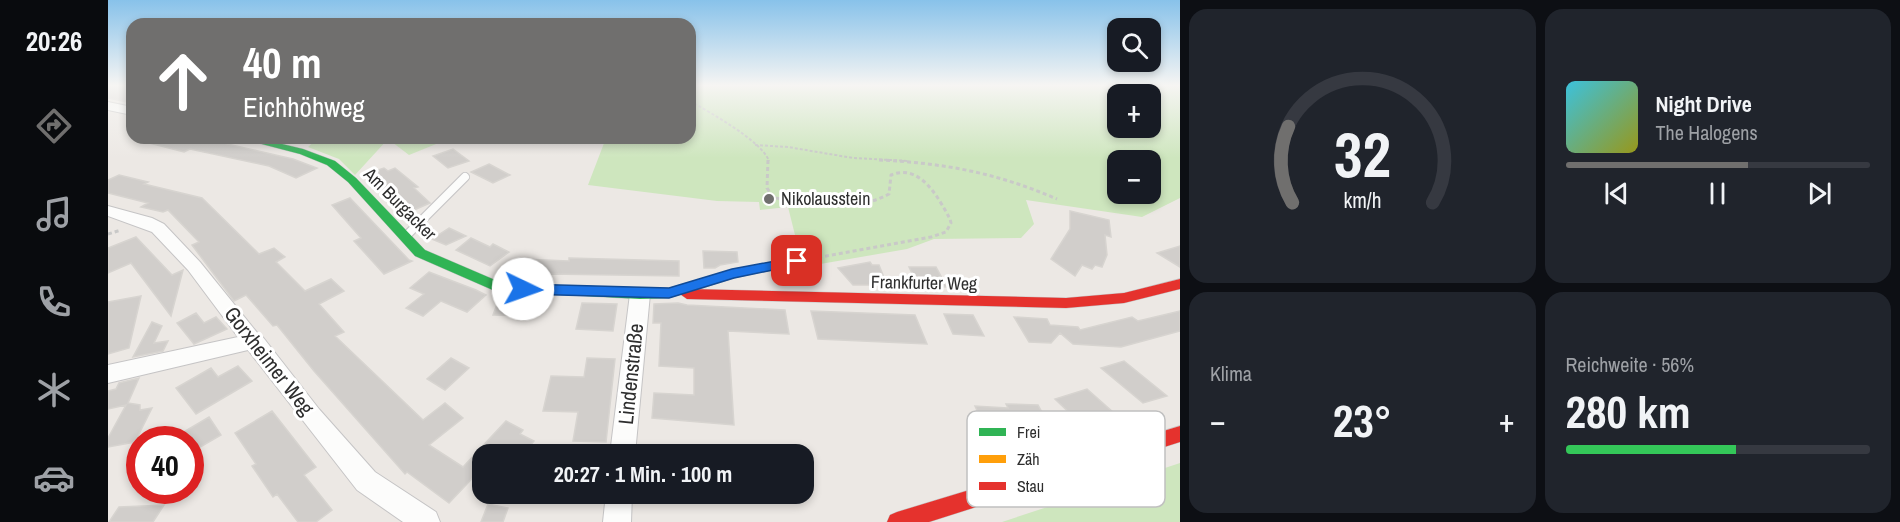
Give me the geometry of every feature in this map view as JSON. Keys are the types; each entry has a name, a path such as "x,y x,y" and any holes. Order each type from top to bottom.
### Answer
{"street":[{"name":"Am Burgacker","path":"269,144 303,152 331,163 352,180 420,253 500,288 640,294 669,293"},
{"name":"Gorxheimer Weg","path":"108,211 146,222 158,228 194,266 255,341 311,416 366,481 426,522"},
{"path":"669,293 732,274 797,261"},
{"name":"Frankfurter Weg","path":"669,293 761,297 1093,303 1136,297 1178,284"},
{"name":"Lindenstraße","path":"623,444 640,294"},
{"path":"108,374 255,341"},
{"path":"1165,439 1180,434"},
{"path":"897,522 967,500"},
{"path":"617,522 618,504"}],"lane":[{"path":"405,237 465,177"}],"path":[{"path":"702,109 755,145 767,156 770,168 767,188 770,195 778,199 819,204 879,201 889,194 890,177 893,173 908,172 921,178 950,219 951,223 946,232 931,237 797,261"},
{"path":"755,145 782,145 842,156 934,163 1015,181 1057,199"},
{"path":"108,234 116,231"}],"green space":[{"path":"696,109 1107,109 1107,138 1161,138 1161,109 1180,109 1180,198 1142,217 1026,200 1034,224 1021,238 934,239 907,249 803,267 788,207 760,210 759,202 717,201 588,185 604,144 696,144"},
{"path":"311,144 383,144 355,175 339,159 308,147"},
{"path":"395,144 436,144 409,155"},
{"path":"1180,463 1180,522 1002,522 1047,507 1165,507 1165,468"}],"building":[{"path":"153,144 227,144 293,159 317,168 296,178 269,166 190,149 184,152"},
{"path":"453,149 469,161 448,168 433,156"},
{"path":"489,164 510,175 493,183 471,172"},
{"path":"384,168 388,171 395,168 418,187 414,188 430,203 407,213 366,174"},
{"path":"119,175 148,182 144,184 202,198 259,254 274,248 285,257 276,262 305,291 331,279 344,291 319,304 344,332 335,336 423,420 445,403 463,418 429,445 463,467 472,457 472,479 449,503 407,472 405,474 314,371 277,325 273,326 246,295 234,301 192,245 199,242 168,210 163,212 141,207 148,203 108,193 108,180"},
{"path":"350,198 412,261 384,274 354,241 361,238 332,205"},
{"path":"1070,211 1109,220 1111,237 1105,235 1107,255 1102,267 1095,265 1092,269 1082,265 1075,276 1051,259 1070,229"},
{"path":"449,228 466,236 446,245 432,239"},
{"path":"136,237 172,275 183,270 171,316 131,263 108,273 108,248"},
{"path":"471,238 490,247 493,244 509,252 490,266 456,250"},
{"path":"1180,246 1180,267 1157,253"},
{"path":"703,251 737,252 738,262 715,268 704,268"},
{"path":"569,258 679,261 679,276 549,274 548,278 516,277 522,259 569,261"},
{"path":"870,262 872,265 879,265 887,285 853,285 838,268"},
{"path":"909,267 936,267 947,287 918,286"},
{"path":"429,272 486,295 467,312 441,301 423,316 406,308 424,294 410,288"},
{"path":"141,296 129,348 108,354 108,302"},
{"path":"499,299 541,301 537,316 493,315"},
{"path":"582,303 617,304 613,331 576,329"},
{"path":"678,303 785,310 789,334 728,331 734,425 652,418 654,393 694,395 694,368 659,366 661,323 653,323 654,304"},
{"path":"811,311 915,315 927,344 818,339"},
{"path":"1180,311 1180,331 1121,347 1073,344 1060,333 1051,343 1029,342 1014,317 1047,319 1050,325 1078,327 1080,330 1132,317 1138,321"},
{"path":"196,313 204,323 216,317 227,329 194,344 177,323"},
{"path":"944,314 973,315 984,336 953,334"},
{"path":"152,322 162,326 154,343 168,341 163,351 133,357"},
{"path":"451,358 469,368 445,390 427,379"},
{"path":"587,358 615,359 606,442 573,441 578,412 543,411 551,376 584,377"},
{"path":"1124,361 1167,396 1143,403 1101,368"},
{"path":"238,366 252,381 196,414 176,388 211,368 218,377"},
{"path":"139,378 128,403 140,405 140,410 152,408 143,426 126,426 126,444 108,447 108,438 126,405 108,409 108,391 116,389 119,383"},
{"path":"1087,389 1112,411 1067,411 1055,399"},
{"path":"1006,404 1038,405 1041,411 977,411 975,406 1008,408"},
{"path":"272,411 316,467 304,475 332,510 316,522 298,522 277,494 273,497 252,466 256,464 235,433"},
{"path":"209,417 221,435 204,445 204,426 194,426"},
{"path":"506,421 523,430 520,434 534,441 531,444 484,444"},
{"path":"488,504 508,508 503,522 481,522"},
{"path":"164,505 153,522 109,522 119,507"}],"traffic: fast":[{"path":"269,144 303,152 331,163 352,180 420,253 500,288 640,294 669,293 690,287"}],"traffic: slow":[{"path":"690,287 732,274 797,261"}],"traffic: jam":[{"path":"687,294 1066,303 1124,298 1180,284"},
{"path":"1165,439 1180,434"},
{"path":"897,522 967,500"}],"place":[{"name":"Nikolausstein","path":"769,199"}],"route":[{"path":"523,289 669,293 732,274 797,261"}]}
